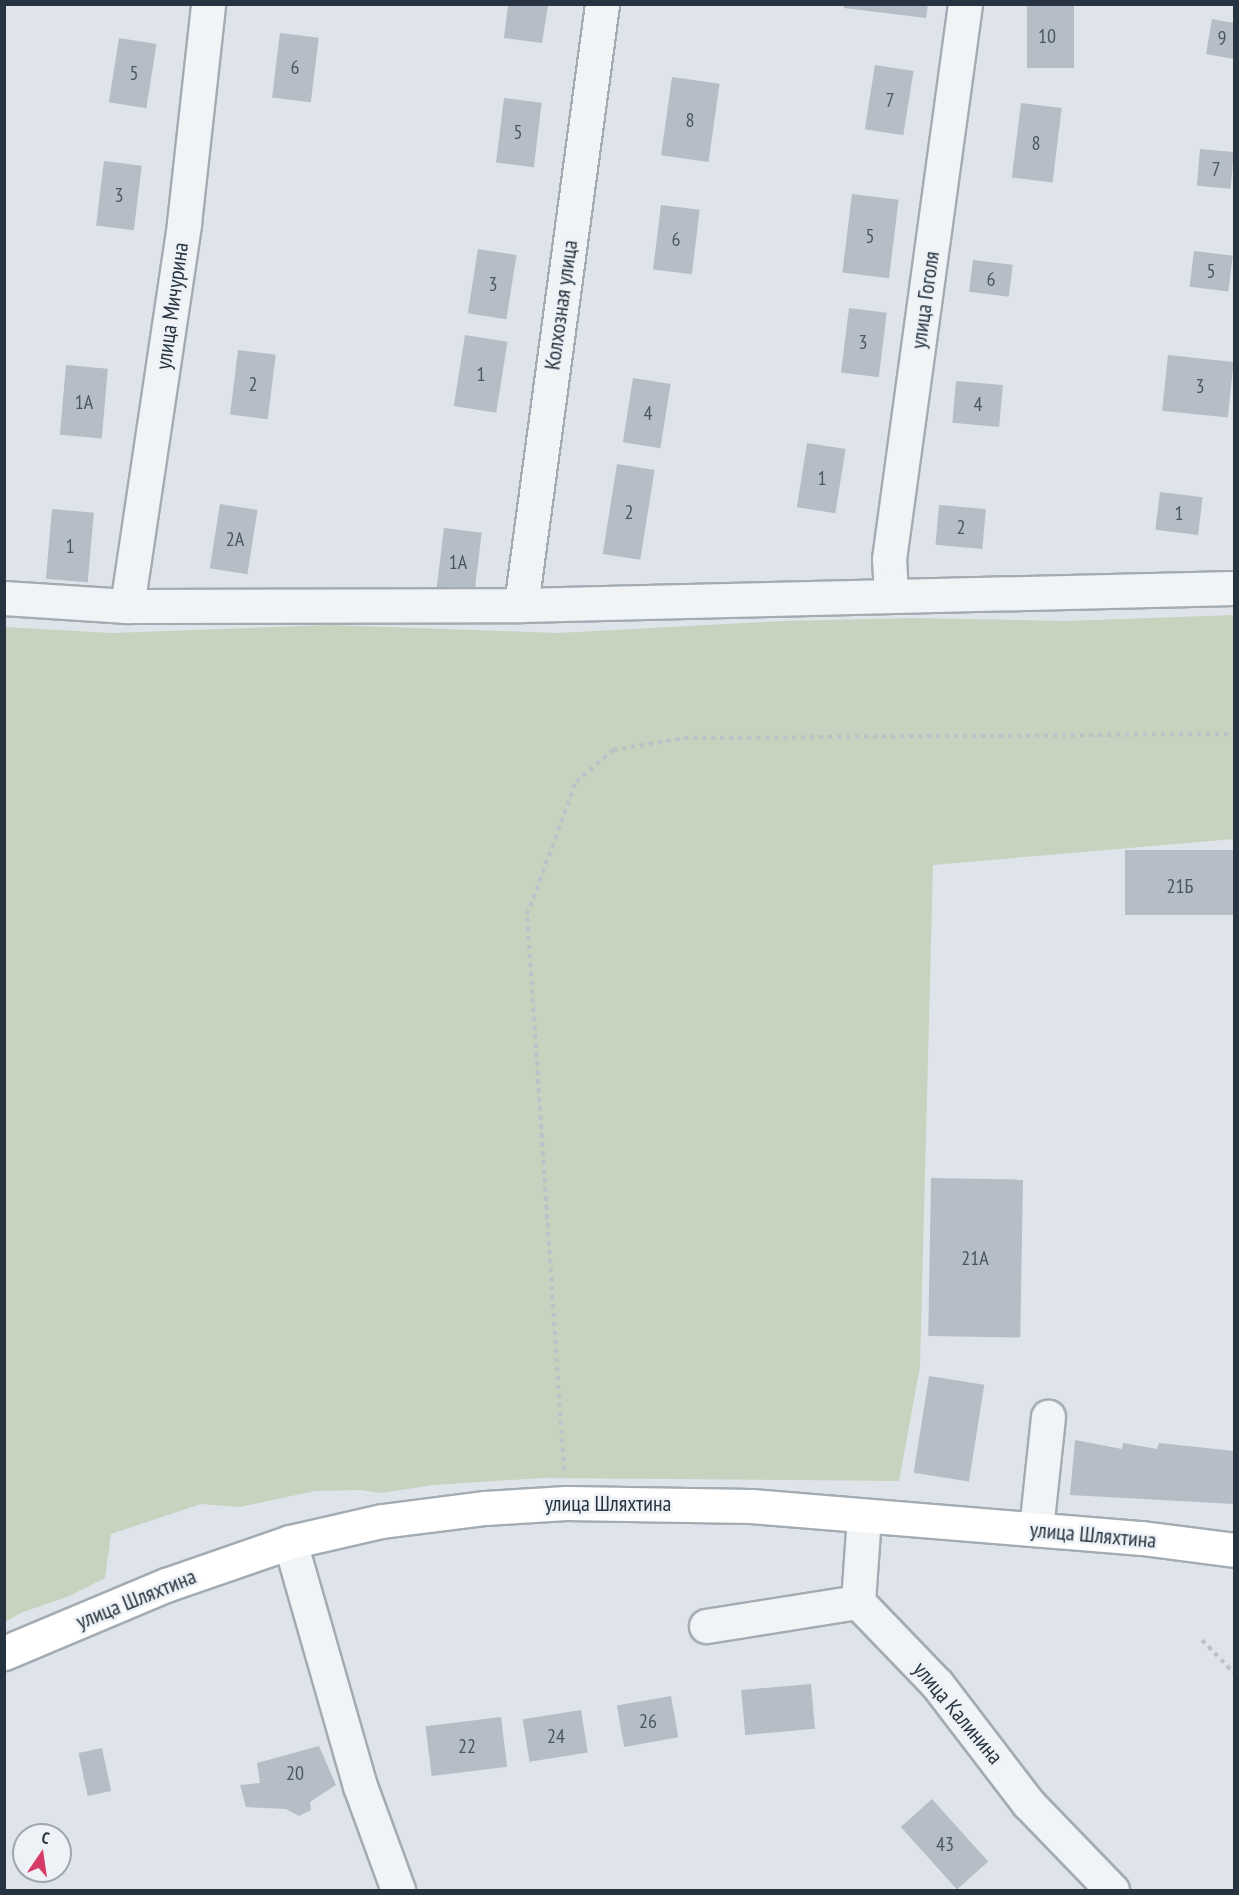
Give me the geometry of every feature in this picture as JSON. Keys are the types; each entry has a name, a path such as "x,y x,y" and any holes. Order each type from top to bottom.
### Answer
{"main road":[{"name":"улица Шляхтина","path":"4,1653 166,1585 290,1542 382,1521 485,1508 566,1503 751,1506 1036,1529 1234,1550"}],"street":[{"name":"улица Мичурина","path":"128,606 184,223 208,4"},
{"name":"Колхозная улица","path":"521,605 602,4"},
{"name":"улица Гоголя","path":"891,596 889,559 965,4"},
{"path":"4,598 128,606 521,605 1234,588"},
{"path":"1036,1529 1048,1417"},
{"path":"706,1626 858,1602 864,1516"},
{"path":"290,1542 360,1786 398,1890"},
{"name":"улица Калинина","path":"858,1602 937,1684 1028,1803 1112,1890"}],"path":[{"path":"566,1503 527,915 576,782 613,750 684,738 1234,734"},
{"path":"1202,1640 1234,1673"}],"green space":[{"path":"1234,615 1234,839 933,865 920,1367 899,1481 543,1478 433,1485 381,1493 361,1490 315,1491 240,1507 201,1504 111,1534 105,1578 67,1597 23,1612 5,1622 5,627 112,633 330,625 558,633 784,621 913,618 1066,621"}],"building":[{"path":"844,4 928,4 926,18 844,8"},
{"path":"1027,4 1074,4 1074,68 1027,68"},
{"path":"508,5 548,5 542,43 504,38"},
{"path":"1212,19 1234,23 1234,59 1206,54"},
{"path":"280,33 319,38 311,102 272,98"},
{"path":"119,38 157,44 146,108 109,102"},
{"path":"875,65 914,71 903,135 865,129"},
{"path":"672,77 720,84 709,162 661,155"},
{"path":"504,98 542,103 534,167 496,163"},
{"path":"1021,103 1062,108 1053,182 1012,177"},
{"path":"1200,149 1234,152 1231,189 1197,186"},
{"path":"104,161 142,166 134,230 96,226"},
{"path":"852,194 899,200 889,278 842,272"},
{"path":"661,205 700,210 692,274 653,270"},
{"path":"478,249 517,255 506,319 468,313"},
{"path":"1194,251 1233,256 1228,291 1190,287"},
{"path":"973,260 1013,265 1009,297 969,292"},
{"path":"849,308 887,313 879,377 841,373"},
{"path":"465,335 507,342 496,413 454,406"},
{"path":"238,350 276,355 268,419 230,415"},
{"path":"1168,355 1234,362 1228,418 1162,411"},
{"path":"66,365 108,369 102,438 60,435"},
{"path":"633,378 671,384 660,448 623,442"},
{"path":"956,381 1003,385 999,427 952,423"},
{"path":"807,443 846,449 835,513 797,507"},
{"path":"617,464 655,470 640,560 603,554"},
{"path":"1160,492 1203,497 1198,535 1155,530"},
{"path":"220,504 258,510 247,574 210,568"},
{"path":"939,505 986,509 982,549 936,545"},
{"path":"52,509 94,513 88,582 46,579"},
{"path":"444,528 482,533 474,596 436,592"},
{"path":"1125,850 1234,850 1234,915 1125,915"},
{"path":"931,1178 1023,1180 1020,1338 928,1336"},
{"path":"929,1376 984,1385 969,1482 914,1473"},
{"path":"1075,1440 1122,1449 1123,1443 1157,1449 1159,1443 1234,1451 1234,1504 1070,1495"},
{"path":"811,1684 815,1729 745,1735 741,1690"},
{"path":"671,1696 678,1737 624,1747 617,1706"},
{"path":"581,1710 588,1752 529,1762 523,1719"},
{"path":"501,1717 507,1767 432,1776 426,1726"},
{"path":"319,1746 336,1785 310,1802 311,1810 299,1816 286,1809 246,1807 240,1785 260,1783 257,1763"},
{"path":"102,1748 111,1791 88,1796 79,1753"},
{"path":"932,1799 988,1861 957,1890 901,1827"}]}
